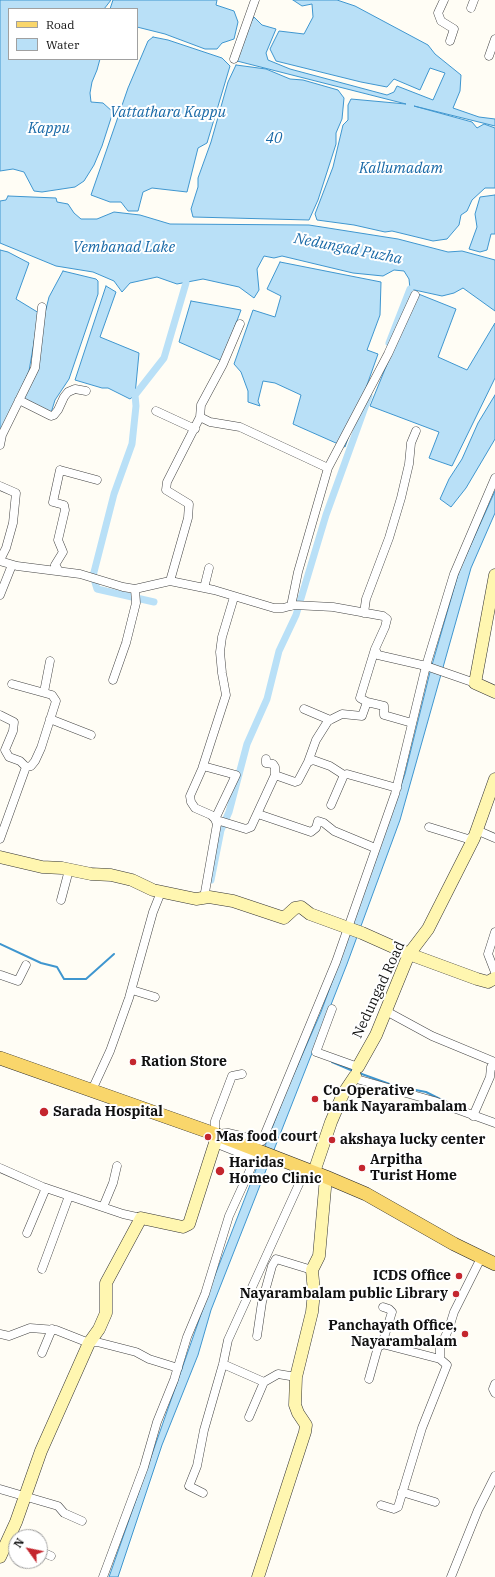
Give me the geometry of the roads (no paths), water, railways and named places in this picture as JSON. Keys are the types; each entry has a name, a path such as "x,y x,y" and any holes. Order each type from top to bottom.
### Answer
{"main road":[{"path":"0,1058 92,1090 215,1138 290,1163 309,1172 326,1177 366,1194 481,1258 495,1264"}],"street":[{"path":"234,59 256,0"},
{"path":"444,0 438,13 441,22 454,30 450,41"},
{"path":"489,56 495,39"},
{"path":"296,605 298,572 328,468 388,354 415,295"},
{"path":"0,445 2,435 35,368 42,308"},
{"path":"170,580 188,518 189,504 166,490 167,482 195,429 200,417 201,405 223,364 240,324"},
{"path":"19,400 51,416 58,410 64,396 68,392 75,389 86,390"},
{"path":"156,411 195,429"},
{"path":"200,417 210,422 240,426 328,468"},
{"path":"364,613 366,599 397,512 409,464 411,443 416,431"},
{"path":"59,571 55,565 63,552 58,540 65,510 64,505 53,502 60,470 97,480"},
{"path":"215,1138 228,1133 262,1141 336,962 348,928 397,788 426,666 454,574 495,478"},
{"path":"0,486 16,493 13,523 6,548 0,560 12,565 59,571 94,578 135,589 170,580 274,608 284,608 296,605 333,607 383,616 387,619 382,636 375,649 360,698 366,702 384,706 384,715 412,723"},
{"path":"0,595 12,565"},
{"path":"204,588 209,568"},
{"path":"474,683 495,575"},
{"path":"113,680 126,643 136,603 135,589"},
{"path":"234,597 222,637 220,652 226,695 203,766 190,796 191,802 195,808 208,812 220,822 246,829 251,827 275,775 274,764 266,763 266,759"},
{"path":"375,649 378,655 426,666 495,692"},
{"path":"44,692 50,661"},
{"path":"0,839 26,767 36,761 56,701 52,695 12,684"},
{"path":"275,775 295,782 298,780 308,762 316,740 328,720 342,714 362,716 366,702"},
{"path":"304,709 330,720"},
{"path":"0,715 14,722 5,750 9,757 20,761 26,767"},
{"path":"50,719 91,735"},
{"path":"308,762 313,760 330,766 344,775 346,774 397,788"},
{"path":"203,766 236,775 220,822 204,898"},
{"path":"331,805 344,775"},
{"name":"Nedungad Road","path":"309,1172 344,1094 376,1035 409,954 428,929 474,838 495,779"},
{"path":"258,814 311,832 316,828 317,822 321,822 334,831 375,848"},
{"path":"429,827 468,839 474,838 481,832 495,838"},
{"path":"0,857 30,865 91,874 111,875 132,880 144,887 161,892 196,899 209,897 233,901 284,918 295,908 301,907 310,914 362,933 409,954 477,979 488,982 495,978"},
{"path":"61,900 69,870"},
{"path":"92,1090 110,1051 132,990 153,912 161,892"},
{"path":"495,932 488,954 495,972"},
{"path":"0,976 18,981 26,965"},
{"path":"132,990 155,997"},
{"path":"332,1009 316,1052 355,1074 474,1113 495,1123"},
{"path":"386,1011 432,1036 495,1062"},
{"path":"474,1113 490,1077 491,1067 495,1066"},
{"path":"0,1168 46,1188 69,1196 141,1218 183,1228 189,1224 215,1138 215,1121 232,1076 242,1074"},
{"path":"103,1577 144,1466 153,1432 178,1368 187,1337 205,1294 229,1216 255,1158 215,1138"},
{"path":"103,1207 113,1183 117,1166"},
{"path":"203,1493 189,1486 197,1466 204,1430 223,1364 228,1340 309,1172"},
{"path":"258,1577 305,1432 306,1425 298,1413 295,1405 296,1377 312,1312 314,1292 312,1270 319,1256 326,1177"},
{"path":"27,1233 46,1188"},
{"path":"42,1269 69,1196"},
{"path":"15,1529 41,1451 89,1343 99,1329 106,1313 106,1283 141,1218"},
{"path":"440,1359 440,1348 454,1312 481,1258"},
{"path":"257,1336 262,1302 272,1266 276,1260 312,1270"},
{"path":"369,1379 392,1312 383,1307"},
{"path":"0,1334 10,1336 30,1328 52,1329 74,1335 89,1343 97,1342 136,1352 149,1359 178,1368"},
{"path":"42,1353 52,1329"},
{"path":"356,1339 440,1359 447,1365 422,1428 398,1507 394,1509 382,1505"},
{"path":"223,1364 264,1382"},
{"path":"249,1417 264,1382 278,1374 296,1377"},
{"path":"495,1384 493,1390 495,1393"},
{"path":"451,1577 478,1510 495,1476"},
{"path":"0,1489 58,1506 64,1513 82,1521"},
{"path":"402,1492 435,1502"},
{"path":"0,1557 8,1545"}],"water":[{"name":"Kappu","path":"0,0 111,0 105,8 8,8 8,60 100,60 92,82 90,93 91,102 103,103 113,112 94,165 84,181 75,187 42,192 34,191 24,172 13,169 0,171"},
{"path":"113,0 217,0 216,5 234,11 238,22 234,39 222,43 217,49 205,49 165,34 138,27 138,8 110,8"},
{"name":"Kallumadam","path":"293,0 337,0 355,6 428,45 435,54 461,75 460,91 453,108 479,117 495,119 495,126 414,106 472,122 477,128 484,124 495,128 495,188 485,188 472,200 467,211 461,215 459,225 447,239 433,241 392,231 385,232 354,225 317,220 315,214 333,167 343,125 348,120 348,105 351,99 406,104 237,61 248,27 254,17 262,25 276,29 266,53 268,60 290,69 387,95 394,92 397,86 433,100 445,73 430,68 420,90 394,79 387,87 276,61 270,49 279,31 304,34 313,17 312,4 302,6"},
{"name":"Vattathara Kappu","path":"153,37 168,40 222,58 230,66 207,143 198,148 187,192 152,188 143,192 138,211 128,211 121,202 110,202 91,195 128,88 148,41"},
{"name":"40","path":"236,65 266,69 290,79 303,80 338,90 344,98 342,119 336,133 336,144 318,200 309,220 193,217 191,209 198,187 198,178 211,142 228,82"},
{"path":"495,195 495,234 491,234 487,250 480,252 469,249 477,227 475,214 480,197"},
{"name":"Vembanad Lake","path":"8,196 56,198 57,202 68,204 74,213 81,219 97,219 114,212 140,215 170,224 309,225 398,239 448,252 462,251 495,260 495,311 463,288 454,293 442,296 410,289 409,279 404,271 394,270 383,276 353,273 282,256 274,258 264,256 257,269 259,290 254,298 239,287 203,279 177,284 157,277 130,283 122,292 114,281 93,272 56,266 0,243 0,201 6,200"},
{"path":"0,250 8,252 29,263 16,299 39,313 29,371 0,435"},
{"path":"280,262 381,282 380,315 367,350 378,354 345,447 293,424 301,395 275,383 263,381 258,401 260,406 248,402 248,391 241,372 234,364 253,310 275,317 281,296 267,289"},
{"path":"63,271 96,279 98,281 98,294 69,379 55,400 51,413 23,401 49,297"},
{"path":"106,286 116,292 100,337 139,353 135,395 130,399 108,388 102,388 75,380"},
{"path":"416,293 456,309 438,357 467,370 495,323 495,378 452,466 429,458 439,432 370,406"},
{"path":"191,301 241,310 222,361 179,342"},
{"path":"495,395 495,439 466,488 451,507 440,499 449,479 462,459 478,423"},
{"path":"495,491 495,513 471,568 400,820 347,964 211,1310 198,1355 162,1445 118,1577 109,1577 212,1283 286,1092 321,1012 347,941 405,774 430,672 459,571"}],"waterway":[{"path":"154,602 97,589 93,576 114,494 132,444 136,406 135,395 164,358 186,283"},
{"path":"389,343 410,289"},
{"path":"211,880 221,830 229,812 247,744 267,699 279,651 296,615 326,515 369,396"},
{"path":"0,944 41,963 57,967 64,979 86,979 114,954"},
{"path":"332,1062 353,1071"},
{"path":"359,1073 395,1086 426,1092 444,1101"}],"place":[{"name":"Ration Store","path":"133,1062"},
{"name":"Co-Operative bank Nayarambalam","path":"315,1099"},
{"name":"Sarada Hospital","path":"44,1112"},
{"name":"Mas food court","path":"208,1137"},
{"name":"akshaya lucky center","path":"332,1140"},
{"name":"Arpitha Turist Home","path":"362,1168"},
{"name":"Haridas Homeo Clinic","path":"220,1171"},
{"name":"ICDS Office","path":"459,1276"},
{"name":"Nayarambalam public Library","path":"456,1294"},
{"name":"Panchayath Office, Nayarambalam","path":"465,1334"}],"water label":[{"name":"Nedungad Puzha","path":"348,249"}]}
